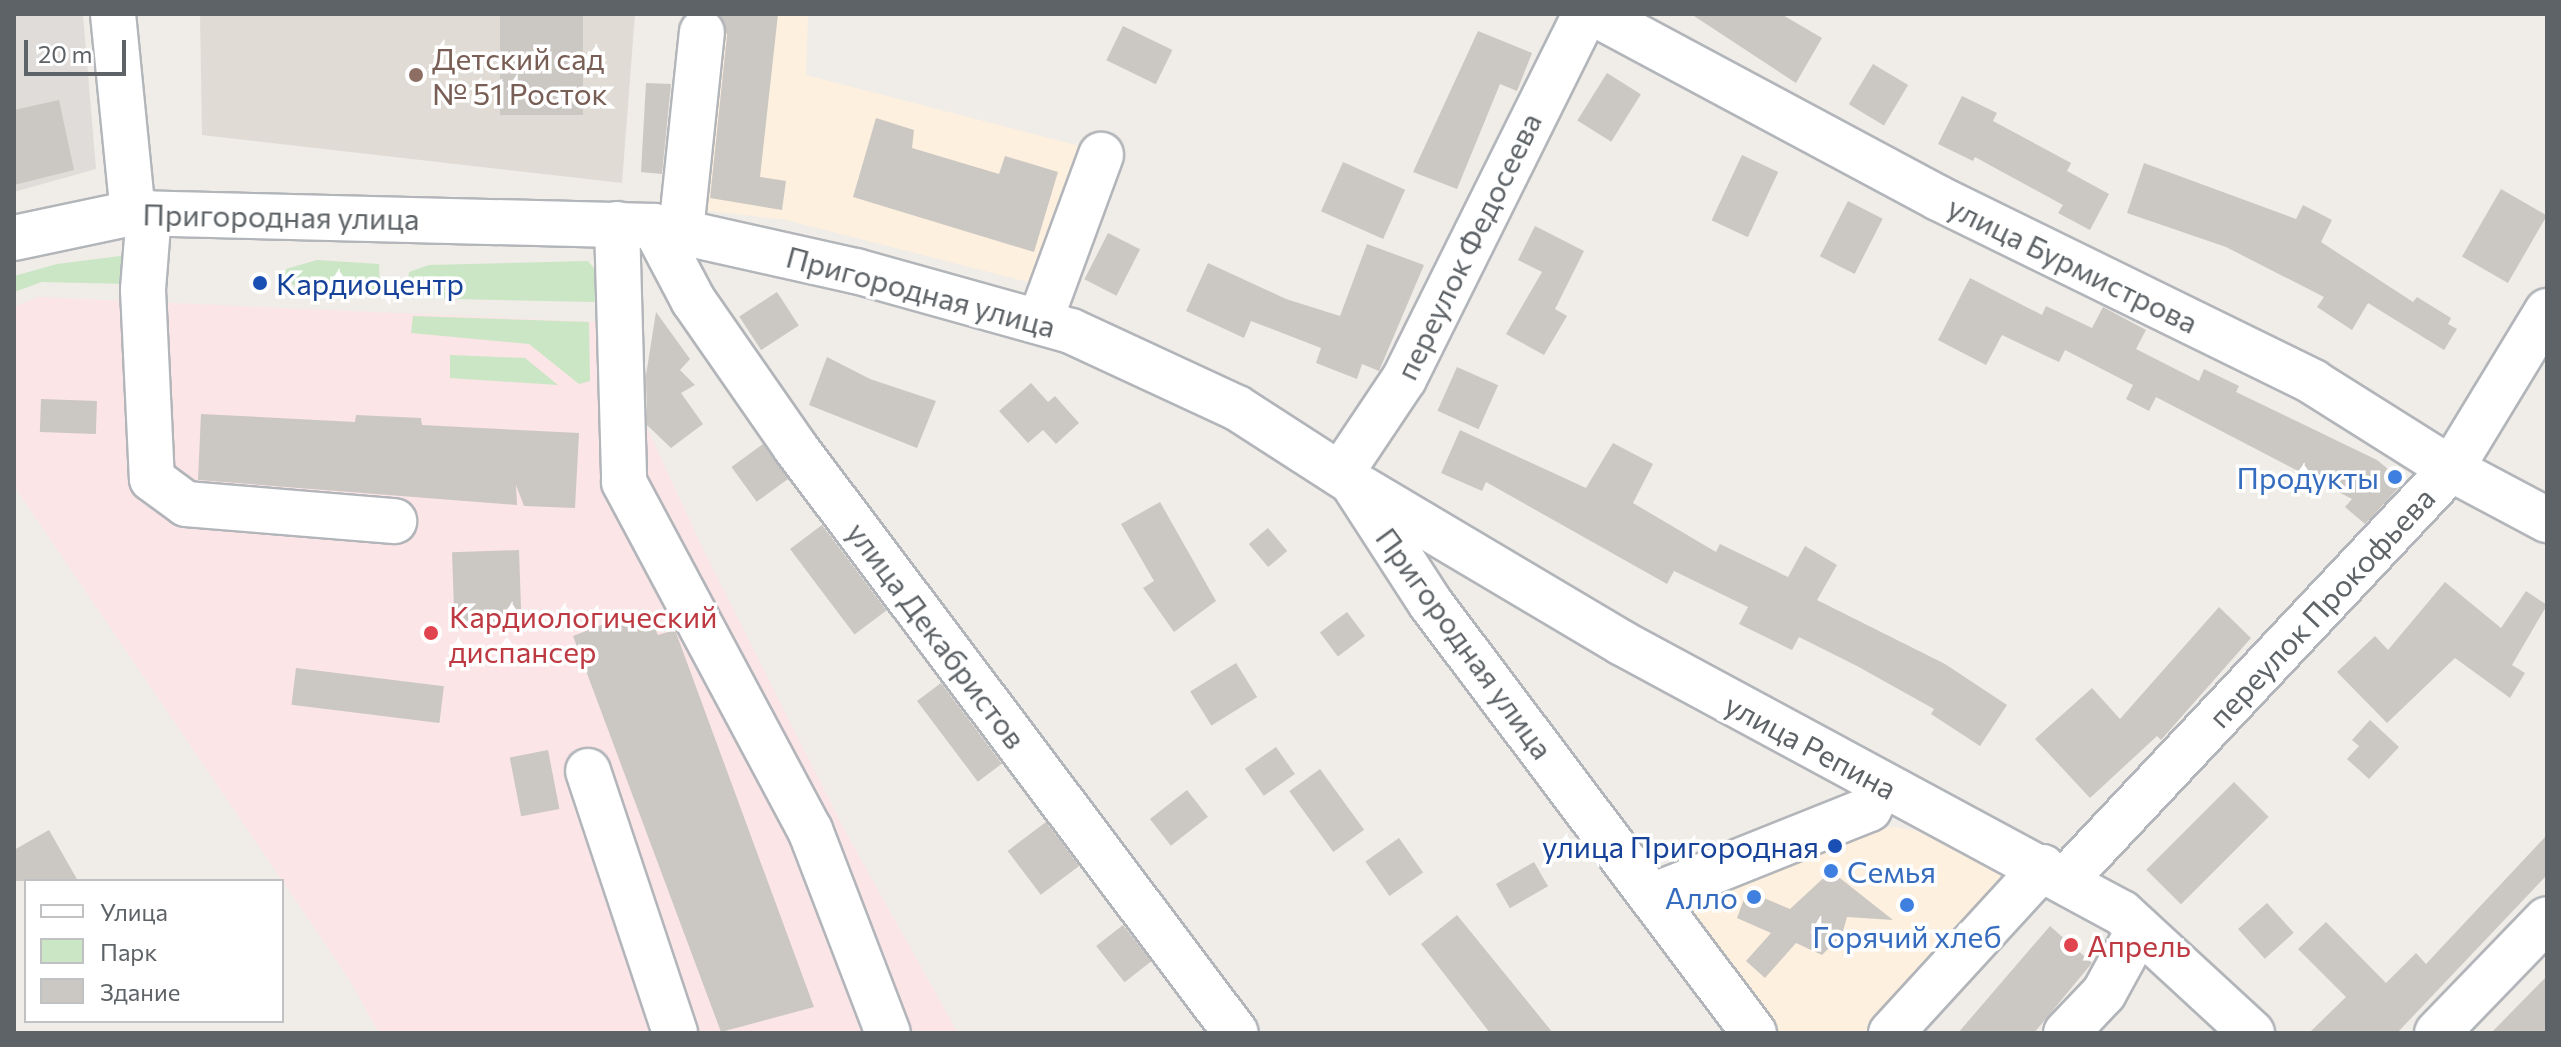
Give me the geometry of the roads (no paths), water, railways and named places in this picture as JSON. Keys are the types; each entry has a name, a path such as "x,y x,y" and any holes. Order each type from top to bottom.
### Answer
{"street":[{"path":"113,14 141,213 152,479 186,504 394,521"},
{"name":"переулок Федосеева","path":"1347,478 1404,379 1585,14"},
{"name":"улица Бурмистрова","path":"1595,14 1938,198 2313,382 2451,469 2547,520"},
{"path":"702,32 651,227 624,482 810,830 888,1033"},
{"path":"1041,318 1101,155"},
{"name":"Пригородная улица","path":"14,238 141,213 651,227 1041,318 1237,408 1347,478 1431,604 1754,1033"},
{"name":"улица Декабристов","path":"651,227 692,299 795,447 1236,1033"},
{"name":"переулок Прокофьева","path":"1891,1033 2054,874 2451,469 2547,311"},
{"name":"улица Репина","path":"1347,478 1622,643 2122,913 2252,1033"},
{"path":"588,771 675,1033"},
{"path":"1652,896 1869,809 1882,786"},
{"path":"2437,1033 2547,919"},
{"path":"2066,1033 2104,993 2139,929"}],"place":[{"name":"Детский сад № 51 Росток","path":"416,75"},
{"name":"Кардиоцентр","path":"260,283"},
{"name":"Продукты","path":"2395,477"},
{"name":"Кардиологический диспансер","path":"431,633"},
{"name":"улица Пригородная","path":"1835,846"},
{"name":"Семья","path":"1831,871"},
{"name":"Алло","path":"1754,897"},
{"name":"Горячий хлеб","path":"1907,905"},
{"name":"Апрель","path":"2071,945"}]}
